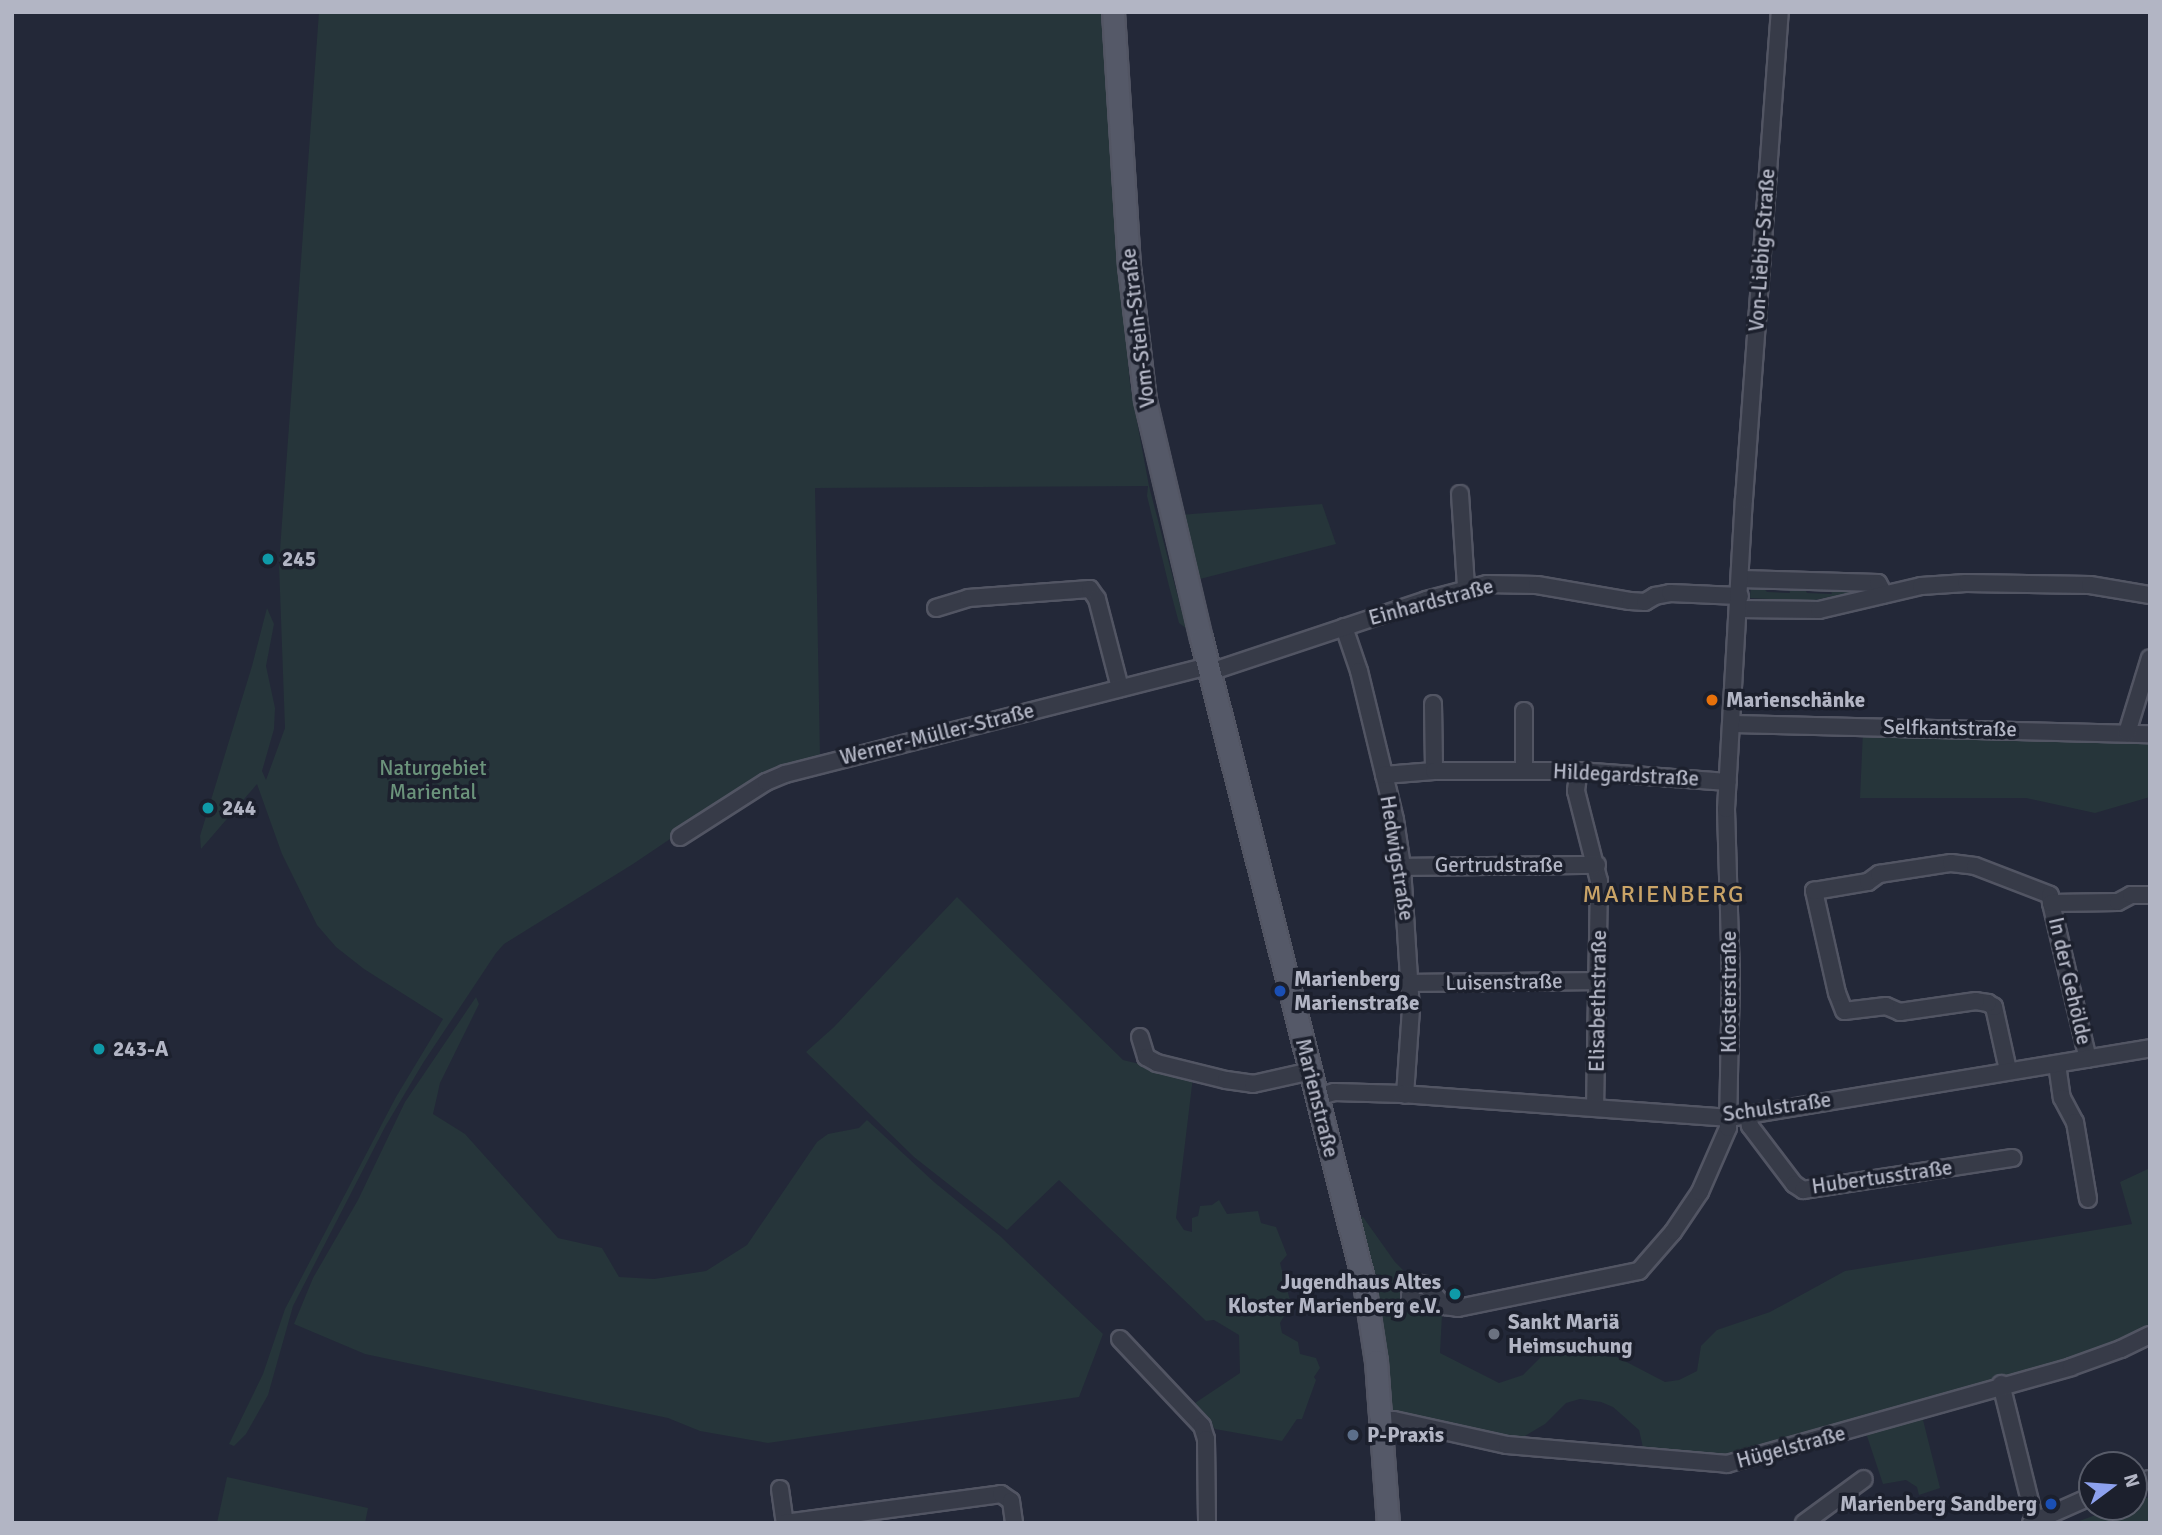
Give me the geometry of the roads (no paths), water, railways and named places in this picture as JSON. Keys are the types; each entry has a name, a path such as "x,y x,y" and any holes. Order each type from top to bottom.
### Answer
{"main road":[{"name":"Vom-Stein-Straße","path":"1113,12 1137,344 1157,453 1201,638"},
{"name":"Marienstraße","path":"1201,638 1364,1283 1376,1361 1378,1419 1388,1523"}],"street":[{"name":"Von-Liebig-Straße","path":"1745,487 1780,12"},
{"name":"Klosterstraße","path":"1444,1306 1458,1308 1639,1271 1673,1232 1712,1171 1729,1118 1728,782 1745,487"},
{"path":"1460,494 1466,588"},
{"path":"1741,579 1878,583 1884,594"},
{"name":"Einhardstraße","path":"1209,669 1466,588 1509,582 1613,600 1643,602 1670,593 1739,603 1819,610 1921,586 1966,583 2090,585 2150,595"},
{"path":"936,608 968,598 1090,589 1097,598 1120,688"},
{"name":"Hedwigstraße","path":"1344,627 1359,671 1395,820 1402,867 1411,983 1405,1095"},
{"path":"2127,733 2150,658"},
{"name":"Werner-Müller-Straße","path":"680,837 766,782 785,774 1120,688 1209,669"},
{"path":"1433,704 1434,771"},
{"name":"Hildegardstraße","path":"1524,711 1524,770"},
{"name":"Selfkantstraße","path":"1731,724 2150,734"},
{"name":"Hildegardstraße","path":"1384,775 1434,771 1579,771 1728,782"},
{"name":"Elisabethstraße","path":"1579,771 1576,783 1579,805 1597,864 1599,914 1595,1108"},
{"name":"In der Gehölde","path":"2008,1070 1994,1007 1988,1003 1976,1001 1900,1012 1886,1006 1844,1011 1837,993 1814,891 1868,882 1879,874 1951,863 1975,866 2050,895 2088,1059"},
{"name":"Gertrudstraße","path":"1402,867 1597,864"},
{"name":"In der Gehölde","path":"2051,903 2116,902 2131,895 2150,895"},
{"name":"Luisenstraße","path":"1411,983 1596,981"},
{"path":"1140,1037 1146,1056 1157,1063 1226,1080 1253,1084 1311,1071"},
{"name":"Schulstraße","path":"1317,1097 1334,1092 1405,1095 1729,1118 2150,1048"},
{"path":"2057,1064 2062,1098 2074,1122 2093,1181 2088,1199"},
{"name":"Hubertusstraße","path":"1748,1114 1750,1126 1794,1184 1803,1190 2013,1158"},
{"name":"Hügelstraße","path":"1378,1419 1507,1444 1727,1464 1862,1428 2001,1384 2079,1364 2150,1335"},
{"path":"1120,1339 1202,1426 1206,1439 1207,1523"},
{"path":"2001,1384 2033,1522 2078,1502"},
{"path":"1804,1523 1864,1479"},
{"path":"780,1489 785,1523 859,1518 1001,1494 1012,1501 1014,1523"}],"place":[{"name":"245","path":"268,559"},
{"name":"Marienschänke","path":"1712,700"},
{"name":"244","path":"208,808"},
{"name":"Marienberg Marienstraße","path":"1280,991"},
{"name":"243-A","path":"99,1049"},
{"name":"Jugendhaus Altes Kloster Marienberg e.V.","path":"1455,1294"},
{"name":"Sankt Mariä Heimsuchung","path":"1494,1334"},
{"name":"P-Praxis","path":"1353,1435"},
{"name":"Marienberg Sandberg","path":"2051,1504"}],"district":[{"name":"MARIENBERG","path":"1664,895"}],"park label":[{"name":"Naturgebiet Mariental","path":"433,780"}]}
